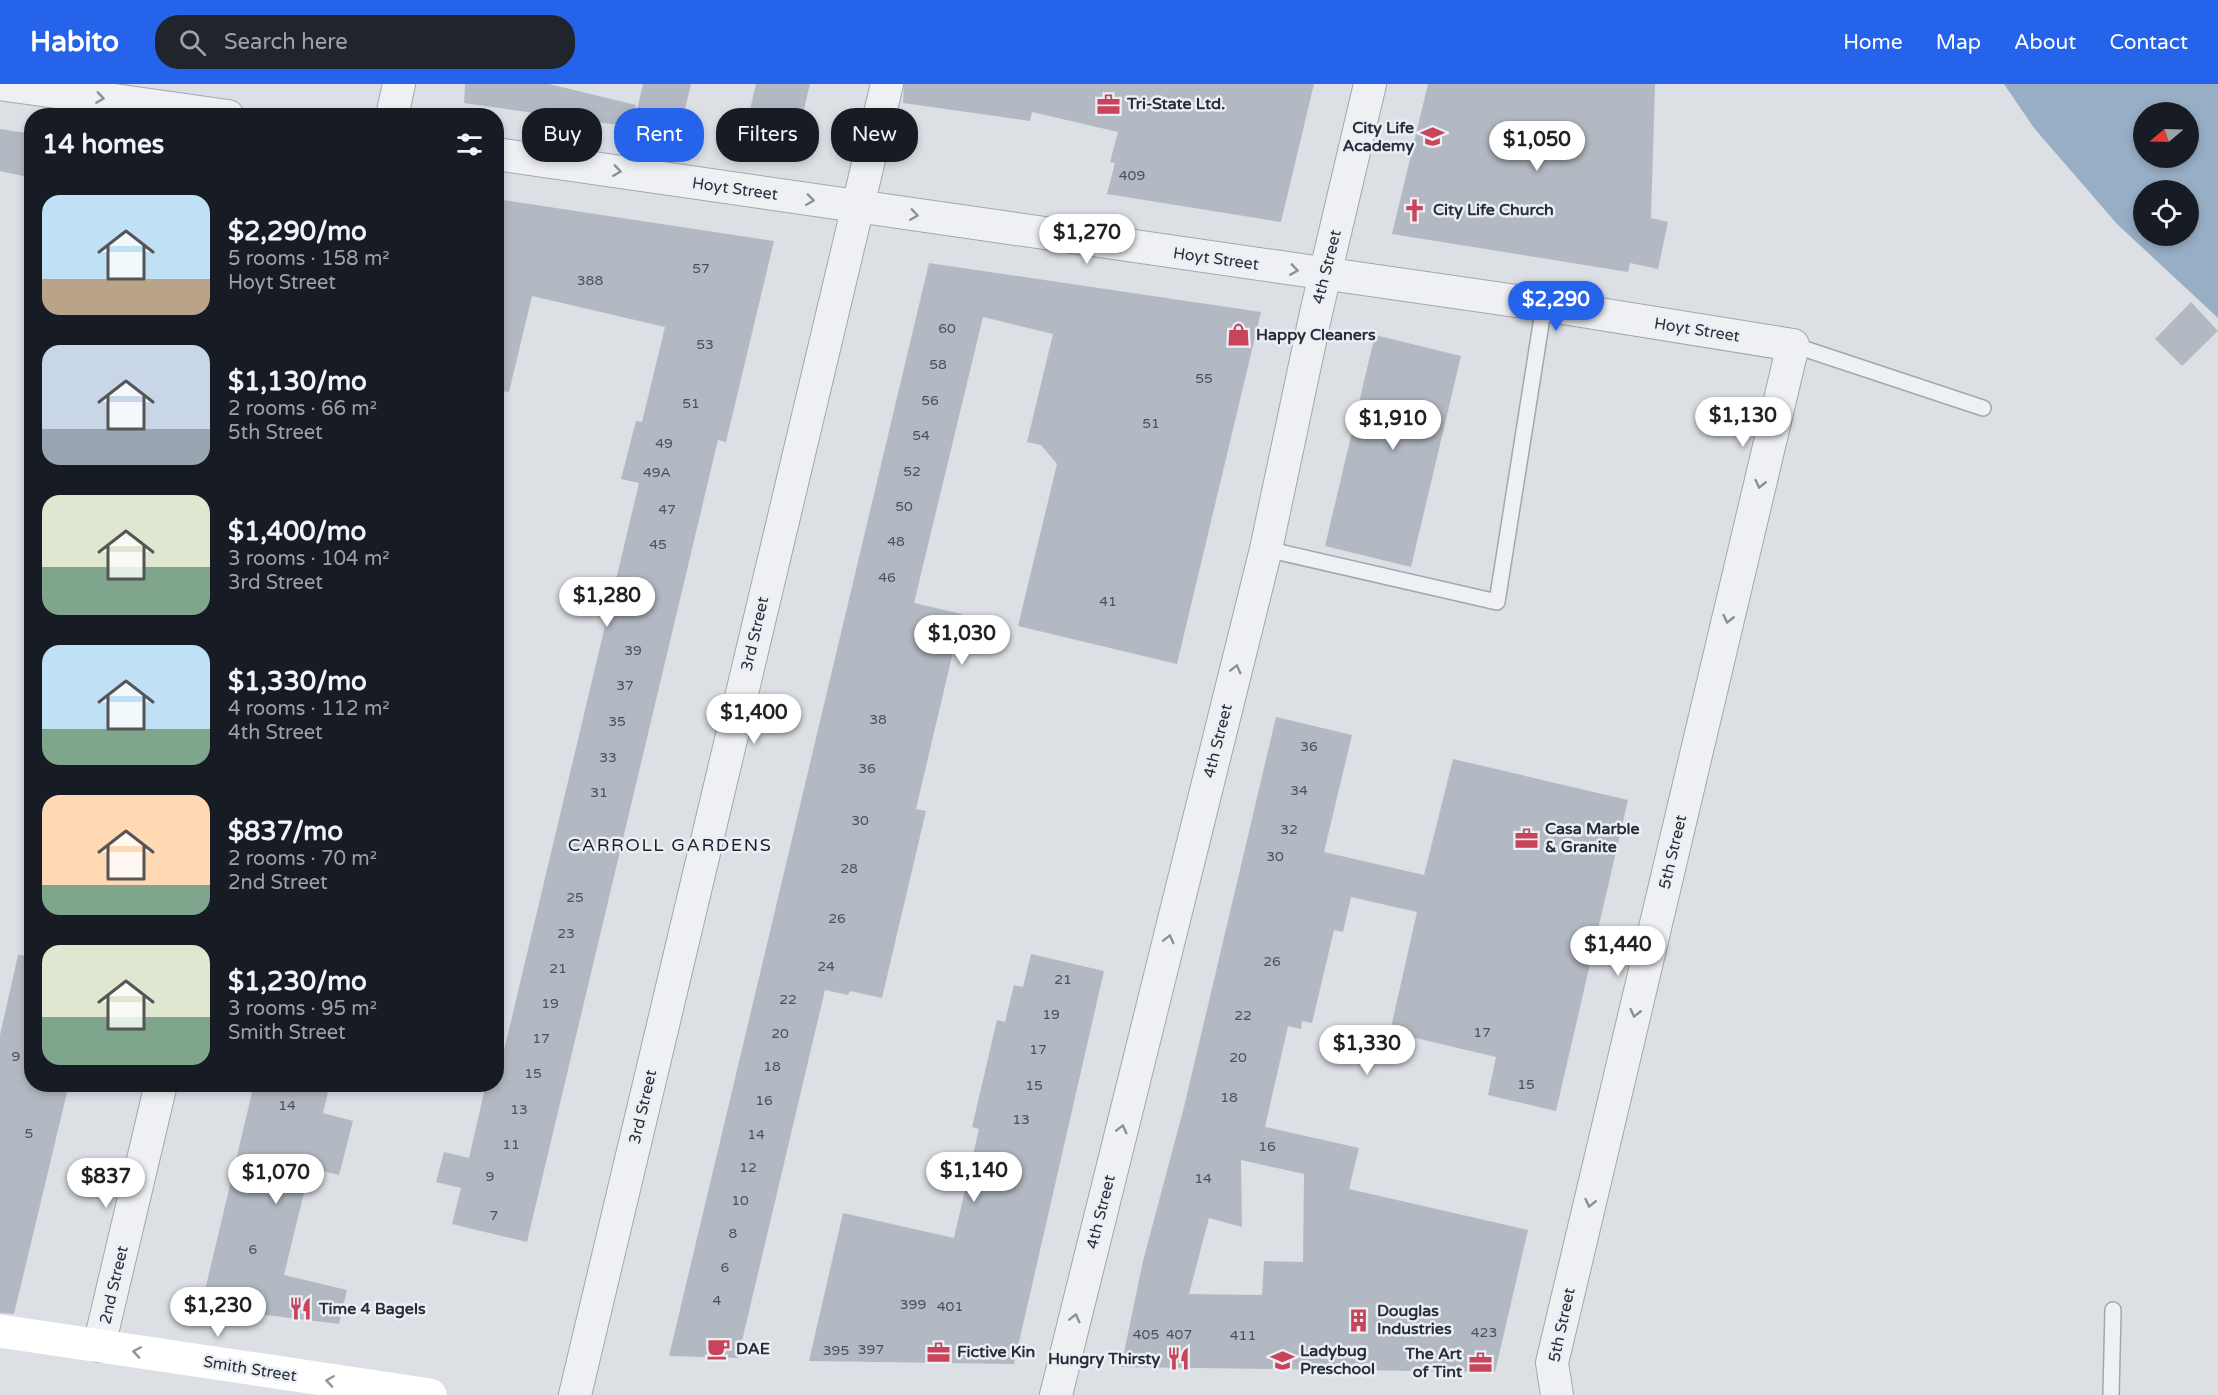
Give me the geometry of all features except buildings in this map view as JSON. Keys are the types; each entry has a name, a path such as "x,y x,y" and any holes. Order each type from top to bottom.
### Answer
{"street":[{"path":"3,84 172,108"},
{"path":"394,108 399,84"},
{"name":"3rd Street","path":"575,1395 856,206 887,84"},
{"name":"4th Street","path":"1056,1395 1266,549 1370,84"},
{"name":"Hoyt Street","path":"504,155 1544,305 1793,345"},
{"name":"5th Street","path":"1557,1395 1552,1363 1793,345"},
{"name":"2nd Street","path":"99,1346 159,1092"},
{"name":"Smith Street","path":"0,1331 430,1395"}],"lane":[{"path":"1266,549 1497,602 1544,305"},
{"path":"1793,345 1983,408"},
{"path":"2111,1395 2114,1310"}],"water":[{"path":"2004,84 2218,84 2218,318 2141,246 2199,246 2199,180 2133,180 2133,239 2117,224 2034,128"}],"place":[{"name":"Tri-State Ltd.","path":"1109,104"},
{"name":"City Life Academy","path":"1432,137"},
{"name":"City Life Church","path":"1415,210"},
{"name":"Happy Cleaners","path":"1238,335"},
{"name":"Casa Marble & Granite","path":"1527,838"},
{"name":"Time 4 Bagels","path":"301,1309"},
{"name":"Douglas Industries","path":"1359,1320"},
{"name":"DAE","path":"718,1349"},
{"name":"Fictive Kin","path":"939,1352"},
{"name":"Hungry Thirsty","path":"1178,1359"},
{"name":"Ladybug Preschool","path":"1282,1360"},
{"name":"The Art of Tint","path":"1480,1363"}],"district":[{"name":"CARROLL GARDENS","path":"670,845"}]}
